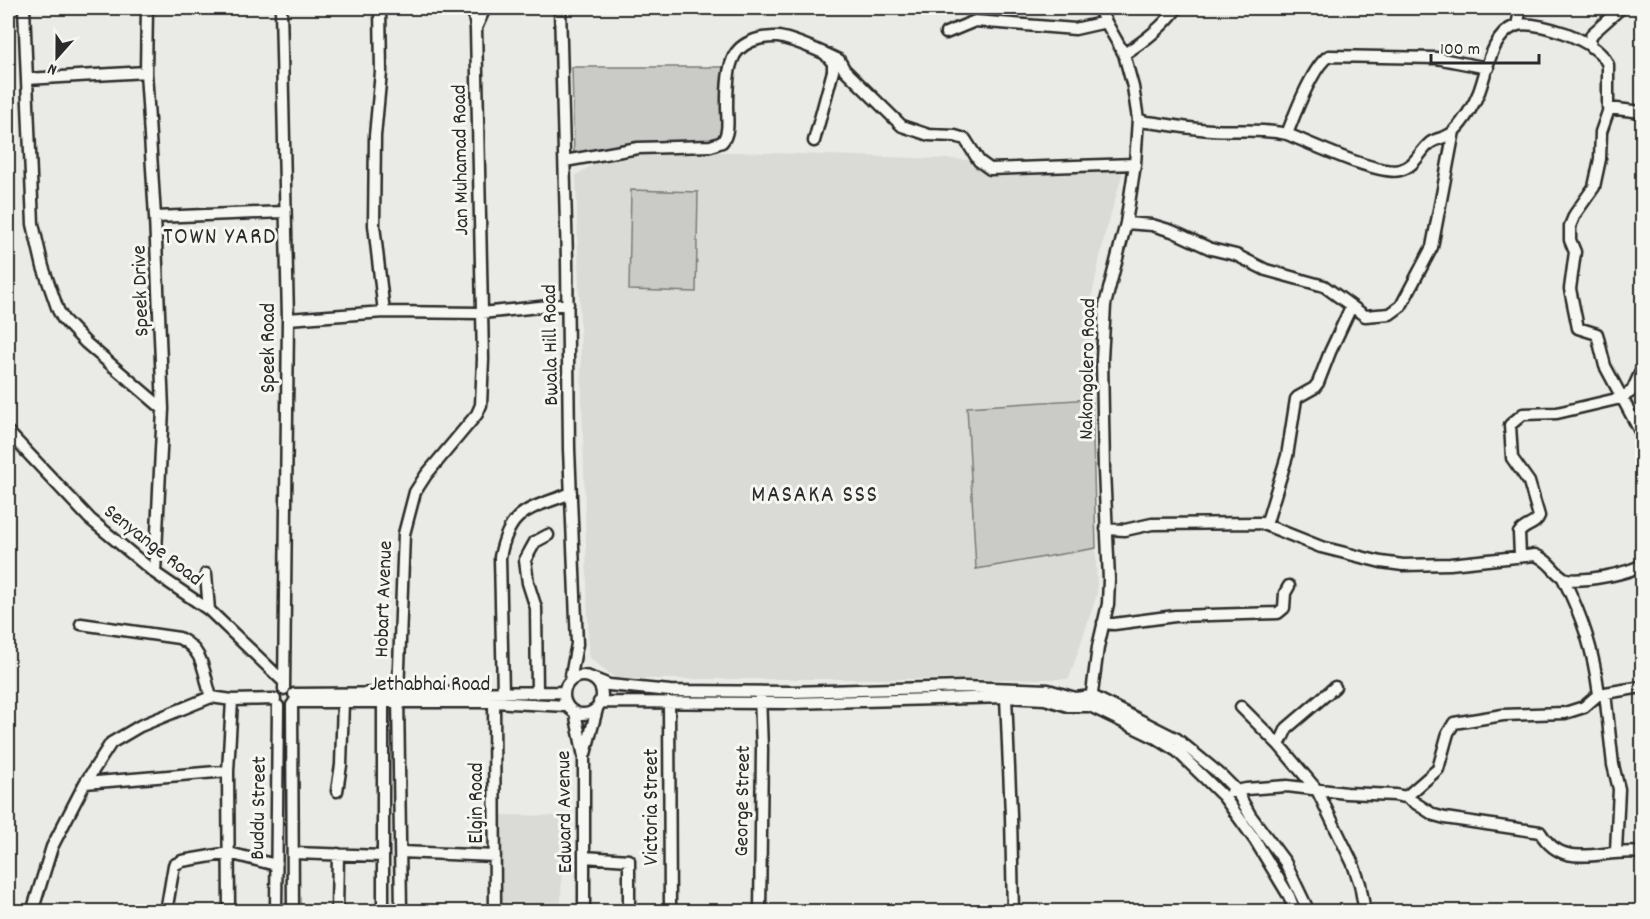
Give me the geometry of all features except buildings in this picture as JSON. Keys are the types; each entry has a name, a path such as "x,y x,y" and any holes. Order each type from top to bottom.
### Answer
{"street":[{"path":"24,8 33,224 43,267 63,319 86,343 163,409"},
{"name":"Speek Drive","path":"147,8 146,72 163,409 155,573"},
{"name":"Speek Road","path":"281,8 288,319 289,694 293,912"},
{"path":"380,8 381,72 375,136 374,225 384,312"},
{"name":"Jan Muhamad Road","path":"473,8 476,28 482,313"},
{"path":"476,28 485,8"},
{"name":"Bwala Hill Road","path":"560,8 568,304 569,449 577,644 570,681"},
{"name":"Nakongolero Road","path":"1091,701 1098,647 1108,604 1109,579 1103,331 1108,288 1126,223 1136,164 1138,119 1133,87 1124,54 1098,8"},
{"path":"1124,54 1149,39 1177,8"},
{"path":"1138,119 1200,129 1254,129 1287,134 1357,161 1394,171 1411,165 1432,142 1446,138 1454,131 1476,98 1498,40 1517,25 1521,8"},
{"path":"1592,47 1590,39 1592,34 1621,8"},
{"path":"946,33 975,21 1075,29 1106,21"},
{"path":"1517,25 1539,27 1581,40 1605,59 1608,65 1609,109 1601,132 1600,159 1594,187 1575,214 1570,226 1570,240 1575,252 1570,290 1578,328 1597,334 1605,366 1642,435"},
{"path":"565,161 638,148 718,144 724,140 726,134 731,61 744,46 755,39 779,37 839,60 844,69 900,125 929,135 955,136 965,139 979,161 988,168 1001,170 1136,164"},
{"path":"814,141 833,71 833,63 826,54"},
{"path":"1287,134 1299,102 1321,62 1329,56 1436,58 1488,68"},
{"path":"27,79 146,72"},
{"path":"1609,109 1642,112"},
{"path":"1126,223 1162,228 1260,267 1324,286 1337,293 1359,313 1372,317 1390,314 1401,306 1425,262 1435,237 1454,131"},
{"path":"155,218 284,212"},
{"path":"288,319 384,312 482,313 568,304"},
{"path":"1266,525 1287,456 1296,399 1318,383 1352,307"},
{"name":"Hobart Avenue","path":"401,912 398,698 404,534 415,492 426,475 477,414 481,405 482,313"},
{"path":"1520,555 1519,533 1537,521 1539,516 1529,482 1512,458 1510,424 1523,414 1557,413 1621,398 1632,391 1642,369"},
{"name":"Senyange Road","path":"8,432 90,519 155,573 209,610 289,694"},
{"name":"Elgin Road","path":"495,912 500,557 504,539 513,521 531,507 571,492"},
{"path":"1106,529 1125,530 1152,524 1266,525 1321,547 1391,564 1450,564 1520,555 1542,557 1563,578 1595,660 1619,789 1616,851"},
{"path":"537,693 536,608 528,583 525,560 535,542 548,535"},
{"path":"1563,578 1578,581 1633,570 1642,564"},
{"path":"206,574 209,610"},
{"path":"1103,623 1114,624 1175,615 1278,613 1284,609 1285,593 1290,586"},
{"path":"81,624 179,639 191,644 199,653 211,697"},
{"path":"577,644 582,666 602,690 584,758"},
{"path":"1295,912 1256,840 1224,797 1177,751 1091,701 1068,706 1045,699 1006,697 760,697 609,685 578,676 570,681 564,692 571,709 586,714 598,705 669,702 760,697 963,687 1048,690 1091,701 1177,739 1236,790 1250,815 1285,862 1309,912"},
{"path":"1279,745 1287,728 1335,687"},
{"path":"1406,797 1438,769 1448,733 1454,723 1503,715 1565,713 1584,707 1602,693 1642,687"},
{"path":"32,912 52,847 85,783 111,743 140,726 211,697 277,702 285,708 289,694 278,692 277,702"},
{"name":"Jethabhai Road","path":"289,694 398,698 564,692"},
{"name":"Jethabhai Road","path":"289,694 343,702 383,698"},
{"name":"Jethabhai Road","path":"497,696 571,709"},
{"name":"George Street","path":"759,912 762,767 760,697"},
{"path":"1006,697 1013,912"},
{"path":"383,698 383,912"},
{"path":"229,912 228,771 232,700"},
{"name":"Buddu Street","path":"276,912 277,702"},
{"path":"337,790 341,765 343,702"},
{"name":"Victoria Street","path":"669,702 670,912"},
{"path":"1241,707 1279,745 1317,790 1353,864 1360,884 1365,912"},
{"name":"Edward Avenue","path":"571,709 584,758 584,912"},
{"path":"85,783 228,771"},
{"path":"1224,797 1236,790 1287,786 1346,793 1395,795 1406,797 1445,818 1540,832 1546,844 1567,856 1616,851 1642,853"},
{"path":"401,852 495,856"},
{"path":"166,912 174,866 182,861 229,853 276,865"},
{"path":"293,853 383,856"},
{"path":"337,912 338,854"},
{"path":"584,857 629,860 629,912"}],"shaded area":[{"path":"572,67 723,67 724,140 574,159"},
{"path":"634,152 739,152 1125,165 1105,234 1090,304 1097,594 1069,679 616,679 589,657 576,175 606,157"},
{"path":"631,190 698,192 696,292 629,290"},
{"path":"1092,399 1096,548 976,569 967,407"},
{"path":"500,815 562,816 561,911 500,911"}],"district":[{"name":"TOWN YARD","path":"220,235"},
{"name":"MASAKA SSS","path":"815,493"}]}
